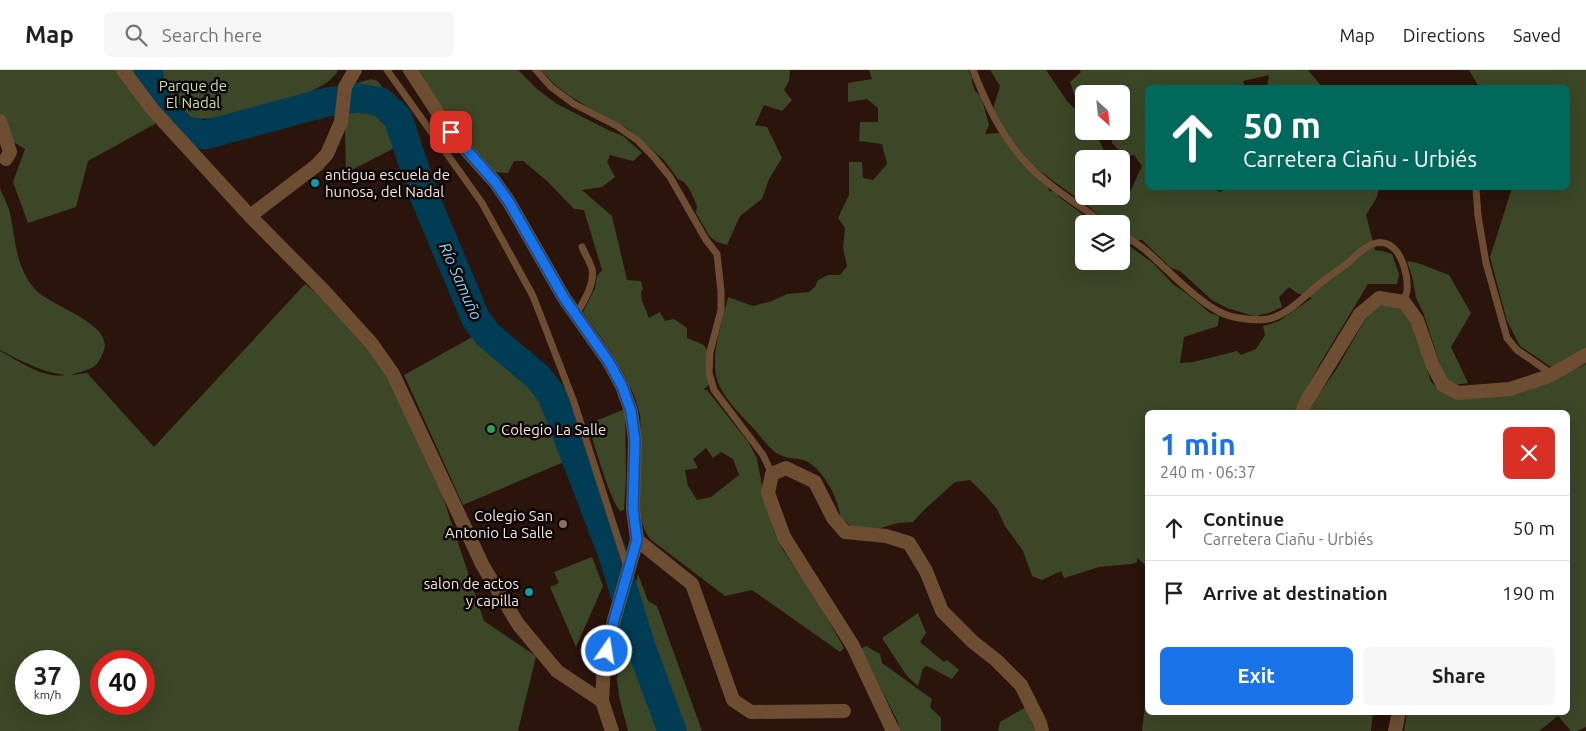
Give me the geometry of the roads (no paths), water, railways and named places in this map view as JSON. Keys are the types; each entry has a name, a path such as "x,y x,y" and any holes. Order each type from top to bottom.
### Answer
{"street":[{"path":"123,70 153,110 250,216 325,292 372,344 393,374 483,566 518,624 557,671 602,701"},
{"path":"250,216 317,165 326,154 341,122 345,87 355,70"},
{"path":"410,70 451,132 495,182 509,202 564,298 609,362 622,386 631,411 635,440 633,509 636,533 604,664 602,701 612,731"},
{"path":"0,121 10,152 6,159"},
{"path":"1303,410 1360,314 1379,298 1404,302 1417,320 1432,366 1443,385 1458,393 1510,388 1549,376 1586,355"},
{"path":"893,731 853,646 784,537 768,493 772,474 786,468 815,482 833,518 845,532 886,536 909,543 926,571 942,611 973,642 996,660 1020,685 1040,723 1042,731"},
{"path":"636,533 692,584 733,700 751,712 844,711"},
{"path":"1395,731 1398,715"}],"lane":[{"path":"387,70 482,203 533,296 574,402 628,571"},
{"path":"536,70 551,87 574,104 617,126 653,156 670,176 706,240 717,254 722,291 721,310 710,352 709,373 714,390 763,454 772,474"},
{"path":"973,70 996,123 1029,166 1093,215"},
{"path":"1476,190 1478,216 1486,263 1507,338 1517,350 1546,370 1549,376"},
{"path":"1130,240 1144,249 1172,276 1206,303 1224,314 1232,317 1267,320 1290,308 1366,247 1374,243 1383,242 1396,249 1400,256 1407,291 1404,302"},
{"path":"576,315 588,294 592,277 592,269 582,247"}],"waterway":[{"name":"Río Samuño","path":"148,70 152,95 183,130 205,135 327,102 358,98 381,102 398,118 423,193 476,319 488,335 538,377 552,395 613,555 640,644 672,731"}],"place":[{"name":"antigua escuela de hunosa, del Nadal","path":"315,183"},
{"name":"Colegio La Salle","path":"491,429"},
{"name":"Colegio San Antonio La Salle","path":"563,524"},
{"name":"salon de actos y capilla","path":"529,592"}],"park label":[{"name":"Parque de El Nadal","path":"193,94"}]}
